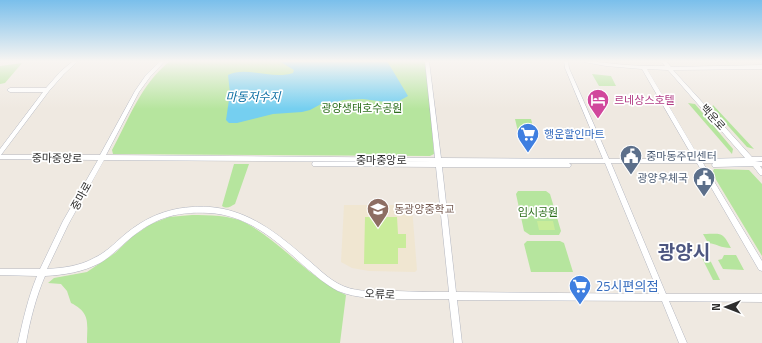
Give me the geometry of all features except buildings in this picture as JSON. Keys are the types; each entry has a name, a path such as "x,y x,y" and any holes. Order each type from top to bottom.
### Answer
{"street":[{"path":"0,153 58,77"},
{"name":"중마로","path":"22,343 27,313 42,271 55,242 137,92 147,77"},
{"path":"429,77 458,343"},
{"path":"571,77 665,297 683,343"},
{"path":"649,77 762,268"},
{"name":"백운로","path":"677,77 762,173"},
{"path":"10,90 47,90"},
{"name":"중마중앙로","path":"0,157 101,160 438,163 608,163 726,160 762,164"},
{"name":"중마중앙로","path":"699,161 752,162 762,159"},
{"name":"오류로","path":"0,272 42,271 55,273 68,271 94,262 112,250 140,226 153,218 169,212 218,210 241,216 255,222 322,276 340,288 352,292 369,294 453,296 762,298"}],"shaded area":[{"name":"동광양중학교","path":"344,205 409,205 412,207 417,270 415,272 369,271 352,268 341,262"}],"green space":[{"path":"0,77 10,77 5,83 0,84"},
{"name":"광양생태호수공원","path":"154,77 427,77 434,154 430,156 113,154 112,150 136,102"},
{"path":"594,77 612,77 616,86 599,86"},
{"path":"688,103 695,104 733,149 732,154"},
{"path":"713,105 754,149 747,147 712,108"},
{"path":"515,119 531,119 535,134 534,136 524,136 520,134"},
{"path":"234,164 249,164 235,204 230,207 225,207 222,206"},
{"path":"714,169 749,170 762,184 762,256 712,173"},
{"name":"임시공원","path":"518,191 546,191 550,194 561,231 559,235 530,235 524,231 516,194"},
{"path":"192,215 227,217 246,223 271,240 319,279 346,295 340,343 87,343 87,324 85,315 71,303 67,291 61,284 48,283 54,278 87,272 115,253 133,236 151,224 169,217"},
{"path":"365,217 397,217 398,234 406,234 406,248 398,248 398,264 364,264"},
{"path":"537,221 553,221 555,230 539,230"},
{"path":"703,234 718,234 723,236 731,248 708,243"},
{"path":"527,241 560,241 564,243 573,272 531,272 524,244"},
{"path":"724,255 736,255 744,270 723,269 718,260 722,259"},
{"path":"701,256 711,262 720,280 713,280"}],"water":[{"name":"마동저수지","path":"228,77 397,77 408,96 399,101 386,102 363,99 343,100 330,104 323,103 310,110 302,112 273,114 237,123 229,123 226,120 230,93"}],"place":[{"name":"르네상스호텔","path":"598,120"},
{"name":"행운할인마트","path":"528,154"},
{"name":"중마동주민센터","path":"631,176"},
{"name":"광양우체국","path":"704,198"},
{"name":"동광양중학교","path":"378,228"},
{"name":"25시편의점","path":"580,306"}],"district":[{"name":"광양시","path":"684,251"}]}
